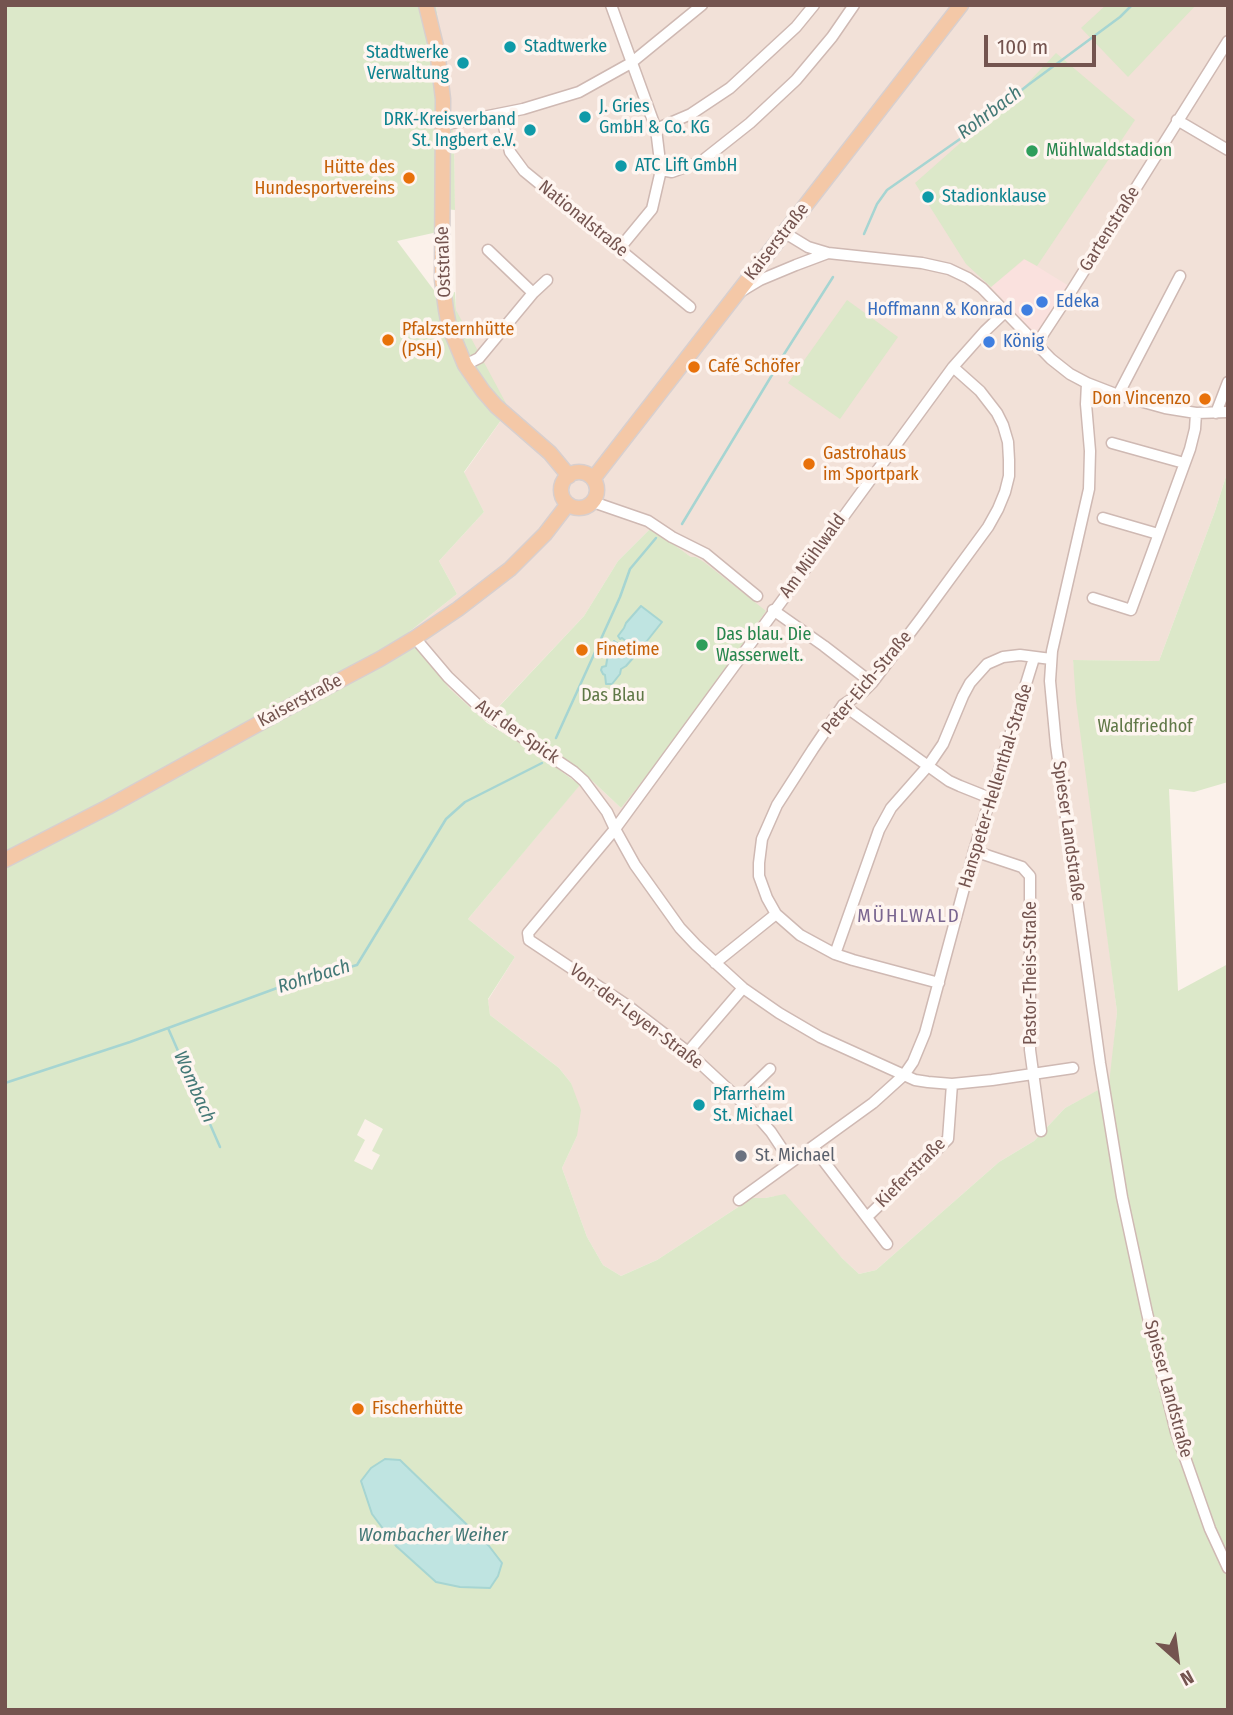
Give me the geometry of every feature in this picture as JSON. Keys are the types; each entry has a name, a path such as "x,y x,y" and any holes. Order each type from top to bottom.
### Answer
{"main road":[{"name":"Oststraße","path":"426,5 442,83 442,281 449,326 466,365 483,391 496,406 550,453 569,476"},
{"name":"Kaiserstraße","path":"593,479 961,5"},
{"path":"580,472 593,479 597,492 589,505 578,508 564,500 561,490 569,476 580,472"},
{"name":"Kaiserstraße","path":"5,860 108,807 415,638 510,569 545,534 568,504"}],"street":[{"path":"611,5 656,129 661,170 652,209 619,249"},
{"path":"443,125 539,105 579,92 631,63 702,5"},
{"path":"656,129 691,114 730,88 796,27 814,5"},
{"path":"661,170 672,172 702,161 750,123 796,80 832,37 854,5"},
{"name":"Gartenstraße","path":"1036,345 1228,41"},
{"name":"Nationalstraße","path":"501,114 510,152 524,171 690,307"},
{"path":"1177,120 1228,150"},
{"path":"785,233 808,247 832,254 922,263 949,269 982,288 1059,366 1087,383 1165,408 1196,413 1228,412"},
{"path":"488,250 533,293"},
{"path":"735,295 772,275 832,254"},
{"path":"1118,395 1180,276"},
{"path":"466,365 479,358 547,280"},
{"name":"Am Mühlwald","path":"529,940 528,933 615,829 953,367 1005,312"},
{"name":"Peter-Eich-Straße","path":"939,983 835,954 800,935 776,914 766,898 759,863 762,839 777,805 813,748 844,705 872,683 922,617 988,527 1005,492 1009,460 1003,425 985,396 953,367"},
{"path":"1216,413 1228,382"},
{"name":"Spieser Landstraße","path":"1087,383 1089,489 1051,659 1051,695 1058,759 1100,1063 1122,1197 1176,1432 1210,1529 1228,1568"},
{"path":"1093,598 1131,610 1184,463 1195,429 1196,413"},
{"path":"1112,443 1184,463"},
{"path":"593,502 648,521 678,541 706,554 758,596"},
{"path":"1103,518 1158,534"},
{"path":"773,610 872,683"},
{"name":"Auf der Spick","path":"415,638 448,677 485,712 584,781 607,811 635,865 688,937 743,988 799,1026 915,1080 928,1082 952,1084 1073,1068"},
{"path":"835,954 879,830 891,808 928,766 946,737 963,696 979,671 1003,657 1020,655 1051,659"},
{"name":"Hanspeter-Hellenthal-Straße","path":"739,1200 873,1103 904,1075 919,1050 974,851 1034,658"},
{"path":"844,705 928,766 960,786 990,798"},
{"name":"Pastor-Theis-Straße","path":"974,851 1022,867 1030,876 1030,1050 1041,1131"},
{"path":"715,964 776,914"},
{"name":"Von-der-Leyen-Straße","path":"529,940 628,1006 688,1052 771,1132 791,1162"},
{"path":"688,1052 743,988"},
{"path":"739,1099 770,1069"},
{"name":"Kieferstraße","path":"867,1217 948,1139 952,1084"},
{"path":"813,1147 887,1244"}],"shaded area":[{"path":"436,5 1228,5 1228,470 1159,661 1073,660 1117,1012 1110,1084 1065,1108 1034,1141 999,1162 876,1270 859,1274 776,1196 752,1198 657,1260 621,1276 603,1265 587,1237 562,1168 577,1136 571,1083 559,1068 490,1015 488,1000 515,957 468,919 587,776 621,808 711,568 650,529 618,561 584,616 485,721 449,688 409,632 457,594 439,561 484,512 464,473 509,409 471,362 456,310 454,138"},
{"path":"1025,259 1069,286 1038,338 991,287"}],"green space":[{"name":"Waldfriedhof","path":"5,5 436,5 454,138 455,210 444,209 442,231 397,241 439,297 455,292 456,310 509,409 464,472 484,512 439,561 457,594 409,632 449,688 487,723 539,755 580,785 468,919 515,957 488,999 490,1015 559,1068 571,1083 581,1110 577,1136 562,1168 587,1237 603,1265 621,1276 657,1260 752,1198 785,1194 859,1274 876,1270 999,1162 1034,1141 1065,1108 1109,1084 1117,1012 1076,701 1073,660 1159,661 1228,470 1228,782 1194,792 1169,789 1178,991 1228,964 1228,1710 5,1710","holes":["365,1119 383,1129 372,1151 380,1155 372,1170 354,1161 365,1140 357,1135","385,1459 400,1460 489,1546"]},
{"path":"1106,5 1196,5 1128,77 1081,28"},
{"name":"Mühlwaldstadion","path":"1056,53 1135,120 1037,266 1024,259 991,287 966,264 915,183 1026,85"},
{"path":"847,300 898,337 840,419 788,383"},
{"name":"Das Blau","path":"651,528 691,557 704,562 766,611 681,732 621,808 587,776 493,713 584,616 618,561"}],"water":[{"path":"641,606 662,622 639,651 618,636"},
{"path":"614,641 617,643 615,654 620,648 633,658 621,669 612,684 606,684 601,670 606,666"},
{"name":"Wombacher Weiher","path":"385,1459 400,1460 489,1546 502,1563 490,1588 460,1587 436,1582 396,1546 372,1514 361,1481 371,1468"}],"waterway":[{"name":"Rohrbach","path":"864,234 877,204 887,190 960,139 1132,5"},
{"name":"Rohrbach","path":"781,359 833,277"},
{"name":"Rohrbach","path":"682,524 778,365"},
{"name":"Rohrbach","path":"556,738 630,569 656,538"},
{"name":"Rohrbach","path":"5,1083 130,1042 288,984 357,965 446,819 465,802 542,763"},
{"name":"Wombach","path":"168,1028 220,1147"}],"place":[{"name":"Stadtwerke","path":"510,47"},
{"name":"Stadtwerke Verwaltung","path":"463,63"},
{"name":"J. Gries GmbH & Co. KG","path":"585,117"},
{"name":"DRK-Kreisverband St. Ingbert e.V.","path":"530,130"},
{"name":"Mühlwaldstadion","path":"1032,151"},
{"name":"ATC Lift GmbH","path":"621,166"},
{"name":"Hütte des Hundesportvereins","path":"409,178"},
{"name":"Stadionklause","path":"928,197"},
{"name":"Edeka","path":"1042,302"},
{"name":"Hoffmann & Konrad","path":"1027,310"},
{"name":"Pfalzsternhütte (PSH)","path":"388,340"},
{"name":"König","path":"989,342"},
{"name":"Café Schöfer","path":"694,367"},
{"name":"Don Vincenzo","path":"1205,399"},
{"name":"Gastrohaus im Sportpark","path":"809,464"},
{"name":"Das blau. Die Wasserwelt.","path":"702,645"},
{"name":"Finetime","path":"582,650"},
{"name":"Pfarrheim St. Michael","path":"699,1105"},
{"name":"St. Michael","path":"741,1156"},
{"name":"Fischerhütte","path":"358,1409"}],"district":[{"name":"MÜHLWALD","path":"909,917"}]}
